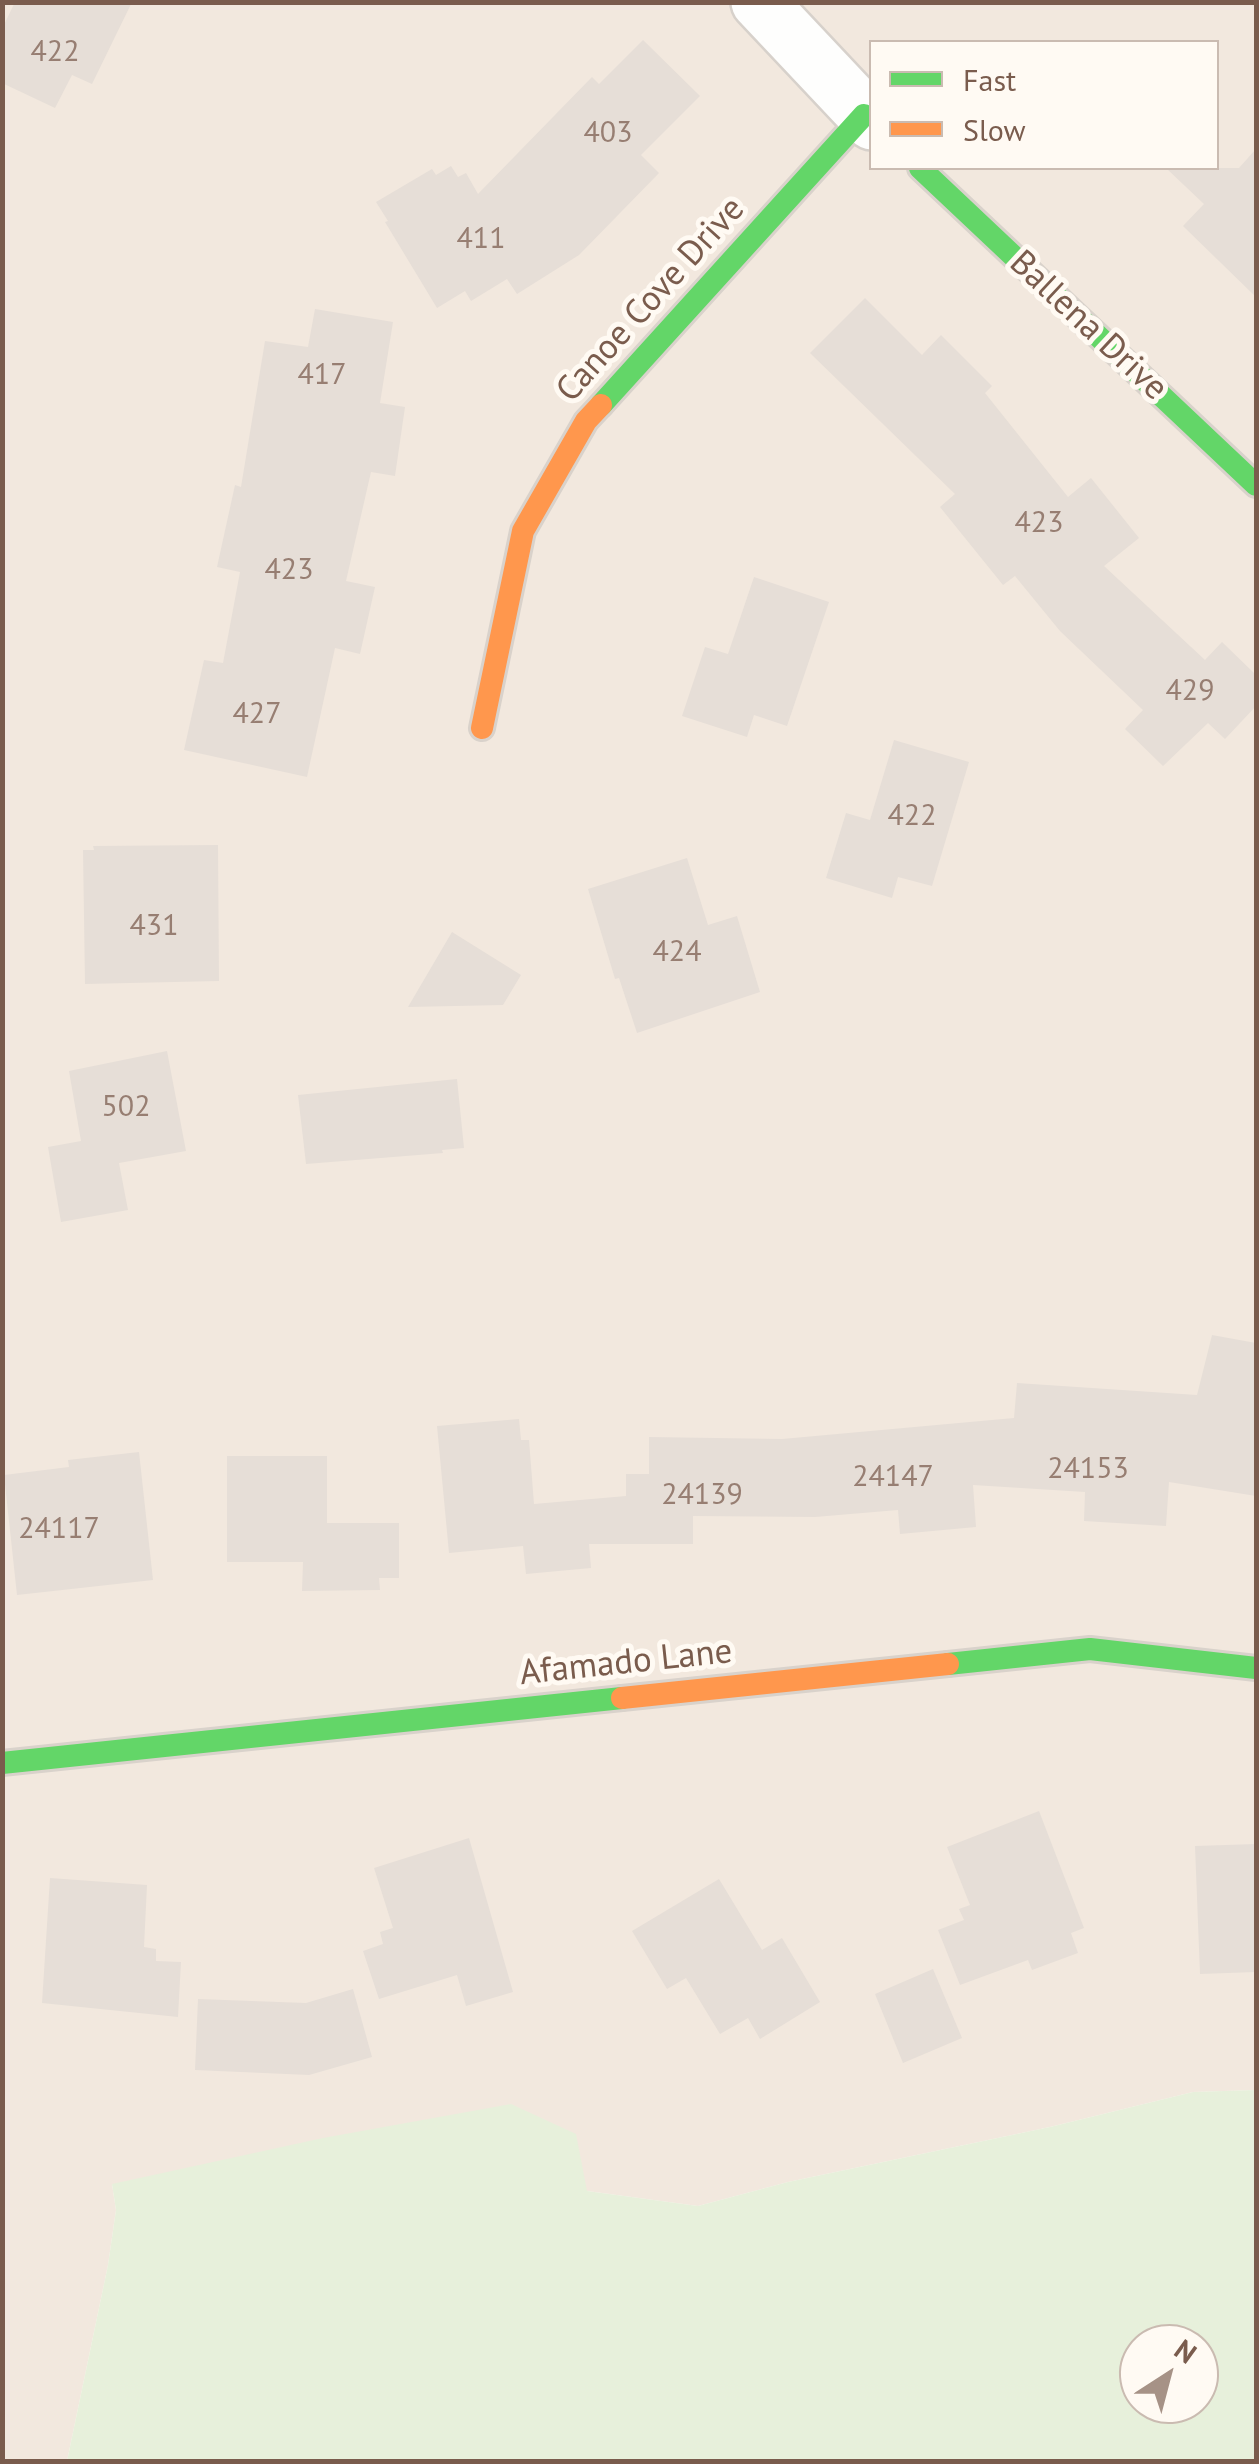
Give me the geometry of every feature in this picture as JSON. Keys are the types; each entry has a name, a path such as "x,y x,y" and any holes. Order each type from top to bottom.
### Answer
{"street":[{"path":"759,2 868,118"},
{"name":"Canoe Cove Drive","path":"482,728 523,532 586,421 868,118"},
{"name":"Ballena Drive","path":"922,170 1256,485"},
{"name":"Afamado Lane","path":"2,1763 1090,1650 1256,1668"}],"shaded area":[{"path":"3,3 1256,3 1256,2090 1193,2092 1050,2127 788,2182 698,2206 587,2191 112,2184 116,2210 108,2265 67,2461 3,2462"}],"green space":[{"path":"1256,2090 1256,2461 67,2461 108,2265 116,2210 112,2184 323,2138 511,2104 576,2134 587,2191 698,2206 788,2182 1050,2127 1193,2092"}],"building":[{"path":"15,2 132,2 92,84 72,75 55,108 2,83 2,29"},
{"path":"643,40 700,96 641,155 659,173 579,255 517,294 507,279 471,301 465,291 437,308 376,202 432,169 436,175 451,166 458,177 466,173 478,194 592,77 599,84"},
{"path":"1256,149 1256,297 1183,226 1204,204 1168,170 1239,168"},
{"path":"865,298 922,355 941,335 992,386 985,393 1068,497 1091,478 1139,538 1104,566 1205,660 1222,642 1256,675 1256,706 1225,739 1208,723 1163,766 1125,729 1143,710 1060,631 1015,576 1003,585 940,507 955,494 810,353"},
{"path":"315,309 393,322 380,403 405,407 395,476 371,472 346,581 375,587 360,654 335,648 307,777 184,750 204,660 223,663 240,572 217,567 235,485 241,487 265,341 308,347"},
{"path":"754,577 829,602 787,726 754,715 747,737 682,716 705,647 728,654"},
{"path":"894,740 969,762 932,886 898,877 892,898 826,878 846,813 870,820"},
{"path":"218,845 219,981 85,984 83,850 94,850 93,846"},
{"path":"687,858 708,925 737,916 760,992 637,1033 619,978 615,979 588,889"},
{"path":"452,932 521,975 503,1005 408,1007"},
{"path":"167,1051 186,1151 119,1163 128,1210 61,1222 48,1147 81,1141 69,1071"},
{"path":"457,1079 464,1148 306,1164 298,1095"},
{"path":"1212,1335 1256,1343 1256,1496 1169,1482 1166,1526 1084,1521 1085,1492 973,1485 976,1527 900,1534 898,1510 815,1517 693,1516 693,1544 589,1544 591,1568 526,1574 523,1546 449,1553 437,1426 519,1419 521,1440 529,1440 534,1504 626,1496 626,1474 649,1474 649,1437 782,1439 1014,1418 1017,1383 1197,1395"},
{"path":"139,1452 153,1580 17,1595 4,1475 69,1467 68,1460"},
{"path":"227,1456 327,1456 327,1523 399,1523 399,1578 379,1578 380,1590 302,1591 303,1562 227,1562"},
{"path":"1039,1811 1084,1928 1071,1933 1078,1953 1032,1970 1028,1960 960,1985 938,1930 964,1920 959,1909 970,1905 947,1847"},
{"path":"469,1838 513,1992 466,2006 457,1975 379,1999 363,1951 383,1944 380,1932 393,1928 374,1868"},
{"path":"1256,1844 1256,1972 1200,1974 1195,1846"},
{"path":"50,1878 147,1885 144,1947 156,1949 156,1961 181,1962 178,2017 42,2003"},
{"path":"719,1879 762,1950 782,1938 820,2002 760,2039 748,2018 720,2034 686,1978 667,1989 632,1931"},
{"path":"933,1969 962,2038 903,2063 875,1994"},
{"path":"353,1989 372,2057 309,2075 195,2070 198,1999 306,2003"}],"traffic: fast":[{"path":"601,405 864,115"},
{"path":"922,170 1256,485"},
{"path":"948,1664 1090,1649 1256,1668"},
{"path":"2,1763 622,1698"}],"traffic: slow":[{"path":"482,728 523,531 586,421 601,405"},
{"path":"622,1698 948,1664"}]}
